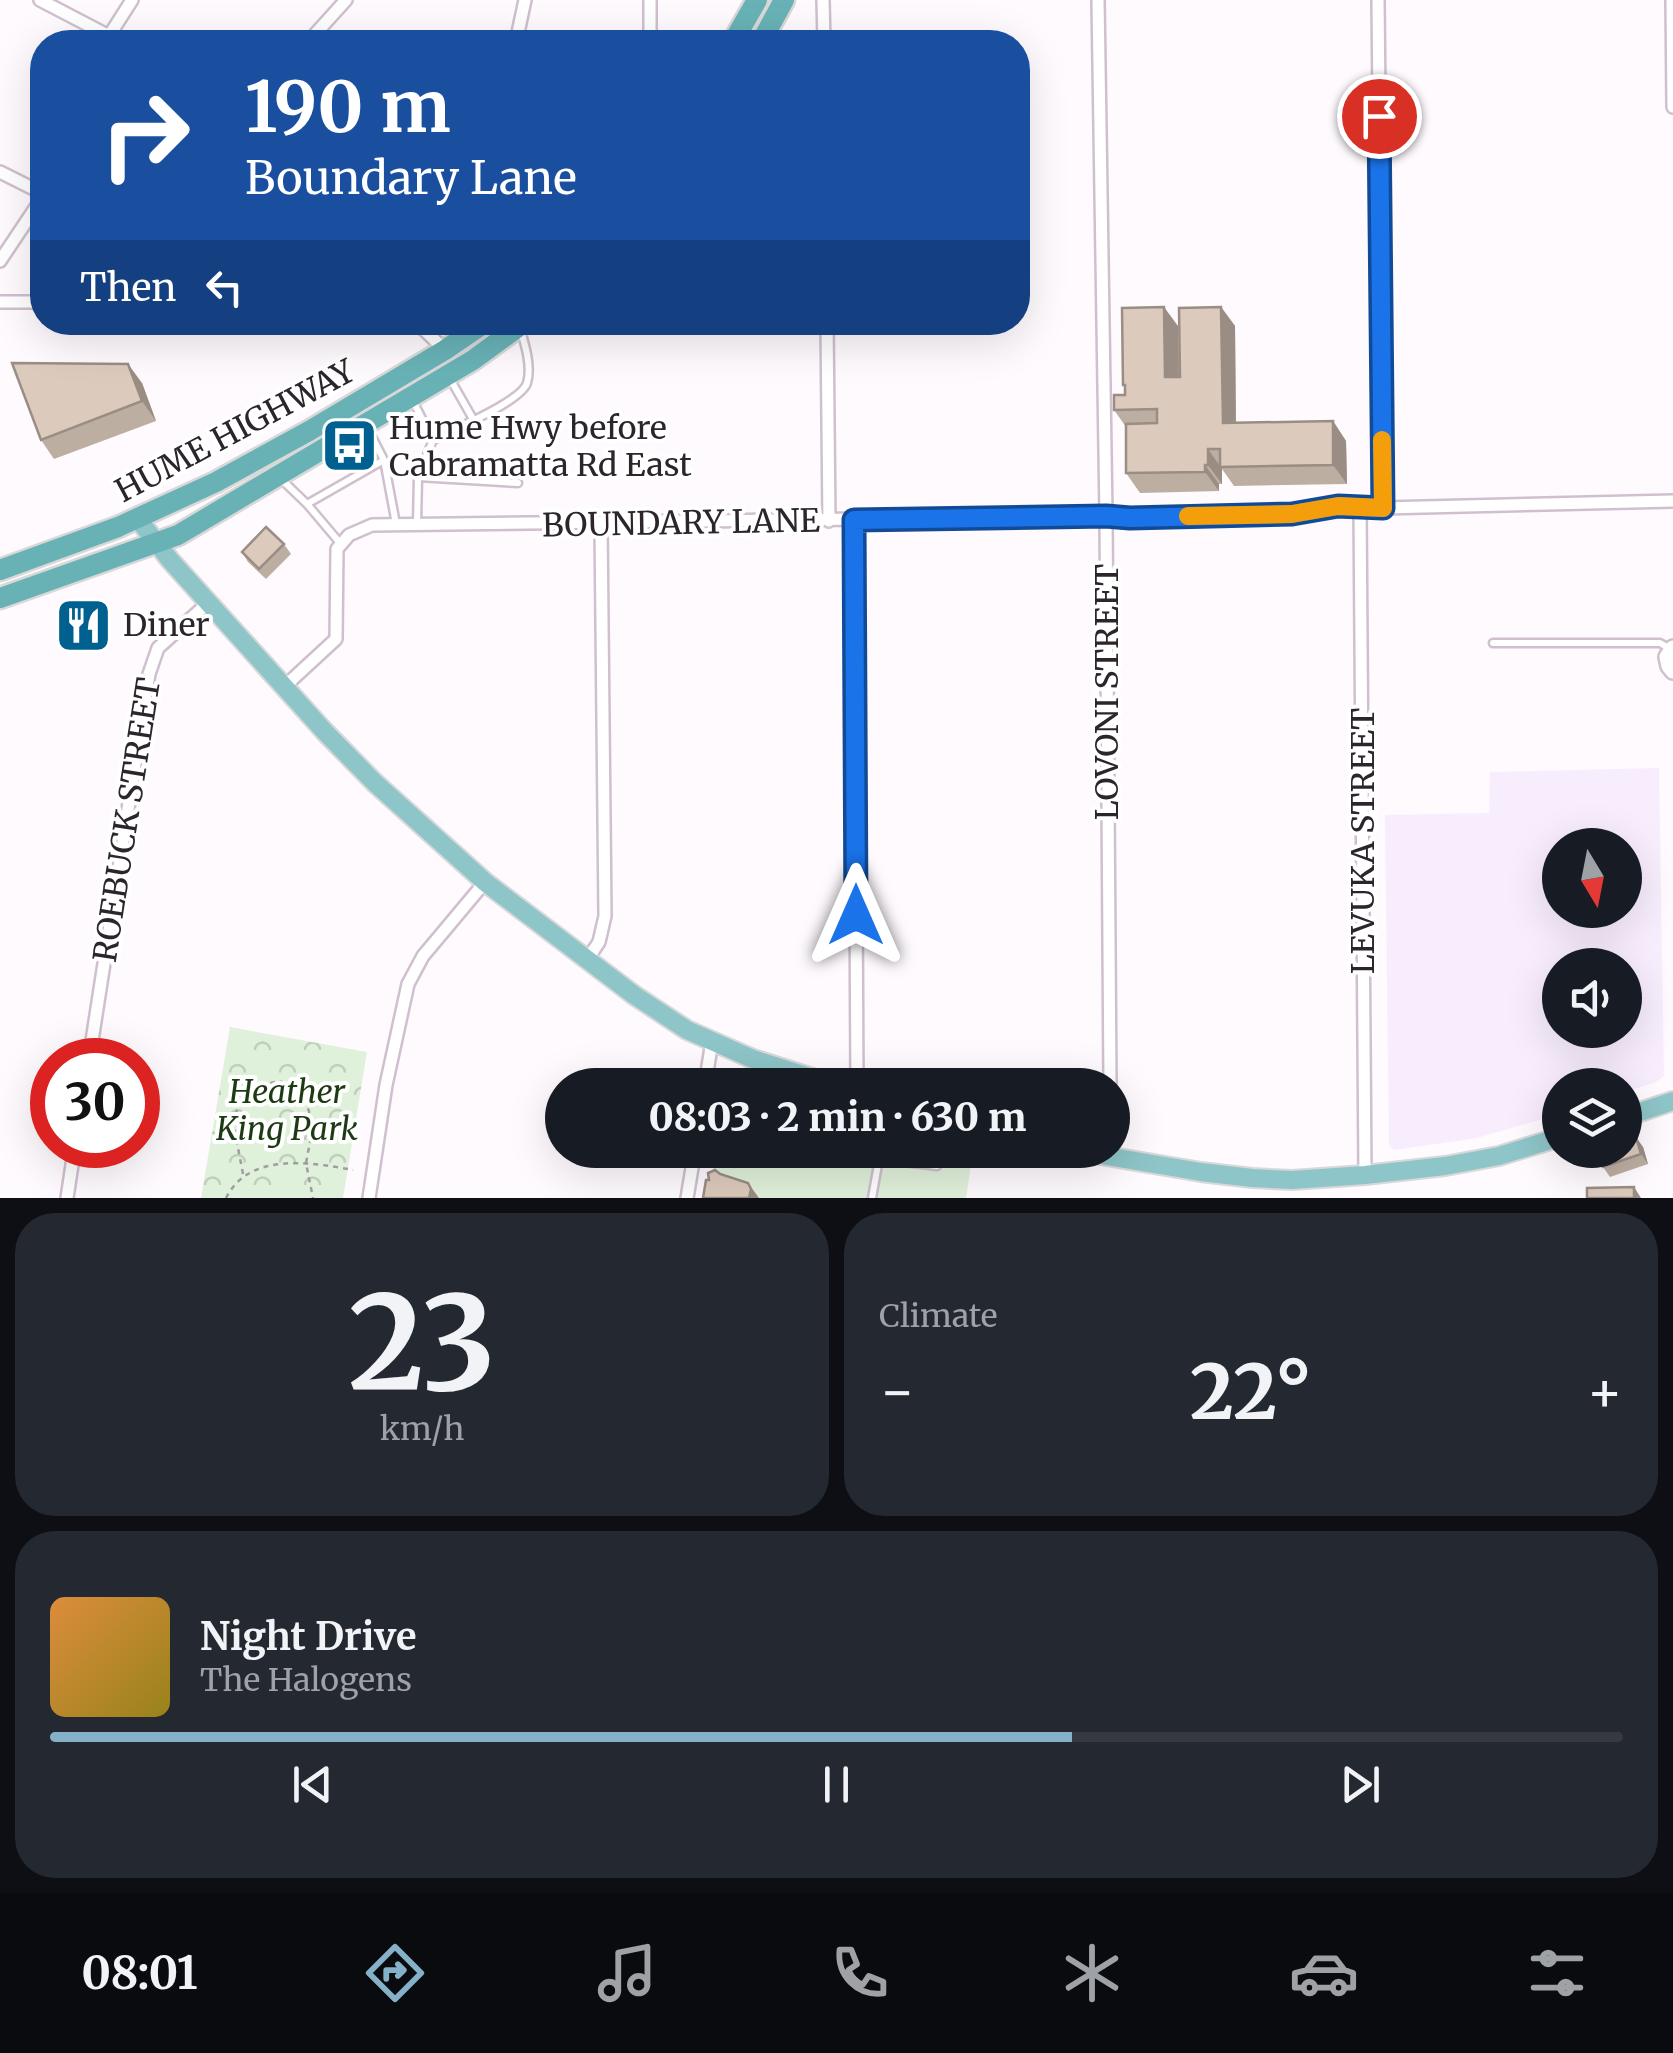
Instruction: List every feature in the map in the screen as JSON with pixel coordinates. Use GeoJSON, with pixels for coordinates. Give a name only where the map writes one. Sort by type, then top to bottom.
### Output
{"type":"FeatureCollection","features":[{"type":"Feature","properties":{"kind":"highway"},"geometry":{"type":"LineString","coordinates":[[740,30],[757,0]]}},
{"type":"Feature","properties":{"kind":"highway"},"geometry":{"type":"LineString","coordinates":[[768,30],[784,0]]}},
{"type":"Feature","properties":{"kind":"highway","name":"HUME HIGHWAY"},"geometry":{"type":"LineString","coordinates":[[0,570],[138,519],[216,482],[445,350],[455,335]]}},
{"type":"Feature","properties":{"kind":"highway","name":"HUME HIGHWAY"},"geometry":{"type":"LineString","coordinates":[[0,598],[182,532],[411,398],[508,335]]}},
{"type":"Feature","properties":{"kind":"main road"},"geometry":{"type":"LineString","coordinates":[[138,519],[208,603],[375,783],[485,882],[665,1016],[712,1041],[781,1068]]}},
{"type":"Feature","properties":{"kind":"main road"},"geometry":{"type":"LineString","coordinates":[[1642,1111],[1673,1101]]}},
{"type":"Feature","properties":{"kind":"main road"},"geometry":{"type":"LineString","coordinates":[[1130,1157],[1252,1178],[1292,1180],[1445,1166],[1542,1143]]}},
{"type":"Feature","properties":{"kind":"street"},"geometry":{"type":"LineString","coordinates":[[40,0],[96,30]]}},
{"type":"Feature","properties":{"kind":"street"},"geometry":{"type":"LineString","coordinates":[[117,30],[132,0]]}},
{"type":"Feature","properties":{"kind":"street"},"geometry":{"type":"LineString","coordinates":[[319,30],[346,0]]}},
{"type":"Feature","properties":{"kind":"street"},"geometry":{"type":"LineString","coordinates":[[519,30],[525,0]]}},
{"type":"Feature","properties":{"kind":"street"},"geometry":{"type":"LineString","coordinates":[[650,0],[650,30]]}},
{"type":"Feature","properties":{"kind":"street"},"geometry":{"type":"LineString","coordinates":[[823,0],[824,30]]}},
{"type":"Feature","properties":{"kind":"street","name":"LOVONI STREET"},"geometry":{"type":"LineString","coordinates":[[1098,0],[1110,1068]]}},
{"type":"Feature","properties":{"kind":"street"},"geometry":{"type":"LineString","coordinates":[[1378,0],[1383,508]]}},
{"type":"Feature","properties":{"kind":"street"},"geometry":{"type":"LineString","coordinates":[[1672,0],[1673,107]]}},
{"type":"Feature","properties":{"kind":"street"},"geometry":{"type":"LineString","coordinates":[[0,172],[30,189]]}},
{"type":"Feature","properties":{"kind":"street"},"geometry":{"type":"LineString","coordinates":[[0,261],[30,215]]}},
{"type":"Feature","properties":{"kind":"street"},"geometry":{"type":"LineString","coordinates":[[0,302],[30,302]]}},
{"type":"Feature","properties":{"kind":"street"},"geometry":{"type":"LineString","coordinates":[[429,335],[445,350]]}},
{"type":"Feature","properties":{"kind":"street"},"geometry":{"type":"LineString","coordinates":[[827,335],[829,521]]}},
{"type":"Feature","properties":{"kind":"street","name":"BOUNDARY LANE"},"geometry":{"type":"LineString","coordinates":[[340,543],[372,525],[1130,518],[1292,514],[1338,506],[1673,501]]}},
{"type":"Feature","properties":{"kind":"street","name":"LEVUKA STREET"},"geometry":{"type":"LineString","coordinates":[[1360,507],[1366,1175]]}},
{"type":"Feature","properties":{"kind":"street"},"geometry":{"type":"LineString","coordinates":[[854,520],[857,1068]]}},
{"type":"Feature","properties":{"kind":"street"},"geometry":{"type":"LineString","coordinates":[[587,960],[598,942],[605,916],[601,524]]}},
{"type":"Feature","properties":{"kind":"street"},"geometry":{"type":"LineString","coordinates":[[284,687],[336,639],[340,543]]}},
{"type":"Feature","properties":{"kind":"street","name":"ROEBUCK STREET"},"geometry":{"type":"LineString","coordinates":[[92,1038],[149,674],[158,648],[208,603]]}},
{"type":"Feature","properties":{"kind":"street"},"geometry":{"type":"LineString","coordinates":[[1672,649],[1667,662],[1673,671]]}},
{"type":"Feature","properties":{"kind":"street"},"geometry":{"type":"LineString","coordinates":[[368,1198],[386,1085],[408,984],[423,956],[485,882]]}},
{"type":"Feature","properties":{"kind":"street"},"geometry":{"type":"LineString","coordinates":[[708,1068],[712,1041]]}},
{"type":"Feature","properties":{"kind":"street"},"geometry":{"type":"LineString","coordinates":[[67,1198],[72,1168]]}},
{"type":"Feature","properties":{"kind":"street"},"geometry":{"type":"LineString","coordinates":[[687,1198],[691,1168]]}},
{"type":"Feature","properties":{"kind":"lane"},"geometry":{"type":"LineString","coordinates":[[417,525],[418,477],[433,440],[516,398],[527,386],[524,335]]}},
{"type":"Feature","properties":{"kind":"lane"},"geometry":{"type":"LineString","coordinates":[[448,375],[474,419]]}},
{"type":"Feature","properties":{"kind":"lane"},"geometry":{"type":"LineString","coordinates":[[411,398],[433,440]]}},
{"type":"Feature","properties":{"kind":"lane"},"geometry":{"type":"LineString","coordinates":[[366,425],[384,460],[396,525]]}},
{"type":"Feature","properties":{"kind":"lane"},"geometry":{"type":"LineString","coordinates":[[307,504],[384,460]]}},
{"type":"Feature","properties":{"kind":"lane"},"geometry":{"type":"LineString","coordinates":[[279,476],[340,543]]}},
{"type":"Feature","properties":{"kind":"lane"},"geometry":{"type":"LineString","coordinates":[[418,477],[518,483]]}},
{"type":"Feature","properties":{"kind":"lane"},"geometry":{"type":"LineString","coordinates":[[1493,643],[1660,644],[1672,649]]}},
{"type":"Feature","properties":{"kind":"lane"},"geometry":{"type":"LineString","coordinates":[[872,1198],[877,1168]]}},
{"type":"Feature","properties":{"kind":"path"},"geometry":{"type":"LineString","coordinates":[[243,1174],[236,1110],[243,1096],[253,1088],[280,1081],[301,1095],[309,1111],[311,1136],[306,1163],[313,1198]]}},
{"type":"Feature","properties":{"kind":"path"},"geometry":{"type":"LineString","coordinates":[[226,1198],[243,1174],[273,1165],[306,1163],[353,1170]]}},
{"type":"Feature","properties":{"kind":"shaded area"},"geometry":{"type":"Polygon","coordinates":[[[1659,768],[1664,1076],[1642,1087],[1642,1068],[1542,1068],[1542,1119],[1477,1138],[1394,1150],[1389,1146],[1385,815],[1489,813],[1490,772],[1659,768]]]}},
{"type":"Feature","properties":{"kind":"green space","name":"Heather King Park"},"geometry":{"type":"Polygon","coordinates":[[[230,1027],[367,1052],[343,1198],[201,1198],[230,1027]]]}},
{"type":"Feature","properties":{"kind":"green space"},"geometry":{"type":"Polygon","coordinates":[[[713,1168],[970,1168],[966,1198],[708,1198],[713,1168]]]}},
{"type":"Feature","properties":{"kind":"building"},"geometry":{"type":"Polygon","coordinates":[[[1164,307],[1165,377],[1180,377],[1179,308],[1221,307],[1223,423],[1333,421],[1333,465],[1220,467],[1220,449],[1208,449],[1205,472],[1126,473],[1126,424],[1157,423],[1157,409],[1114,410],[1114,395],[1125,395],[1122,308],[1164,307]]]}},
{"type":"Feature","properties":{"kind":"building"},"geometry":{"type":"Polygon","coordinates":[[[12,363],[128,364],[142,401],[41,440],[12,363]]]}},
{"type":"Feature","properties":{"kind":"building"},"geometry":{"type":"Polygon","coordinates":[[[266,527],[284,544],[259,569],[242,552],[266,527]]]}},
{"type":"Feature","properties":{"kind":"building"},"geometry":{"type":"Polygon","coordinates":[[[715,1170],[748,1183],[749,1198],[703,1198],[708,1173],[715,1170]]]}},
{"type":"Feature","properties":{"kind":"building"},"geometry":{"type":"Polygon","coordinates":[[[1634,1187],[1634,1198],[1587,1198],[1587,1188],[1634,1187]]]}},
{"type":"Feature","properties":{"kind":"slow traffic"},"geometry":{"type":"LineString","coordinates":[[1188,516],[1292,514],[1338,506],[1383,508],[1382,440]]}},
{"type":"Feature","properties":{"kind":"place","name":"Hume Hwy before Cabramatta Rd East"},"geometry":{"type":"Point","coordinates":[350,446]}},
{"type":"Feature","properties":{"kind":"place","name":"Diner"},"geometry":{"type":"Point","coordinates":[84,625]}},
{"type":"Feature","properties":{"kind":"route"},"geometry":{"type":"LineString","coordinates":[[856,915],[854,520],[1130,518],[1292,514],[1338,506],[1383,508],[1379,116]]}}]}
